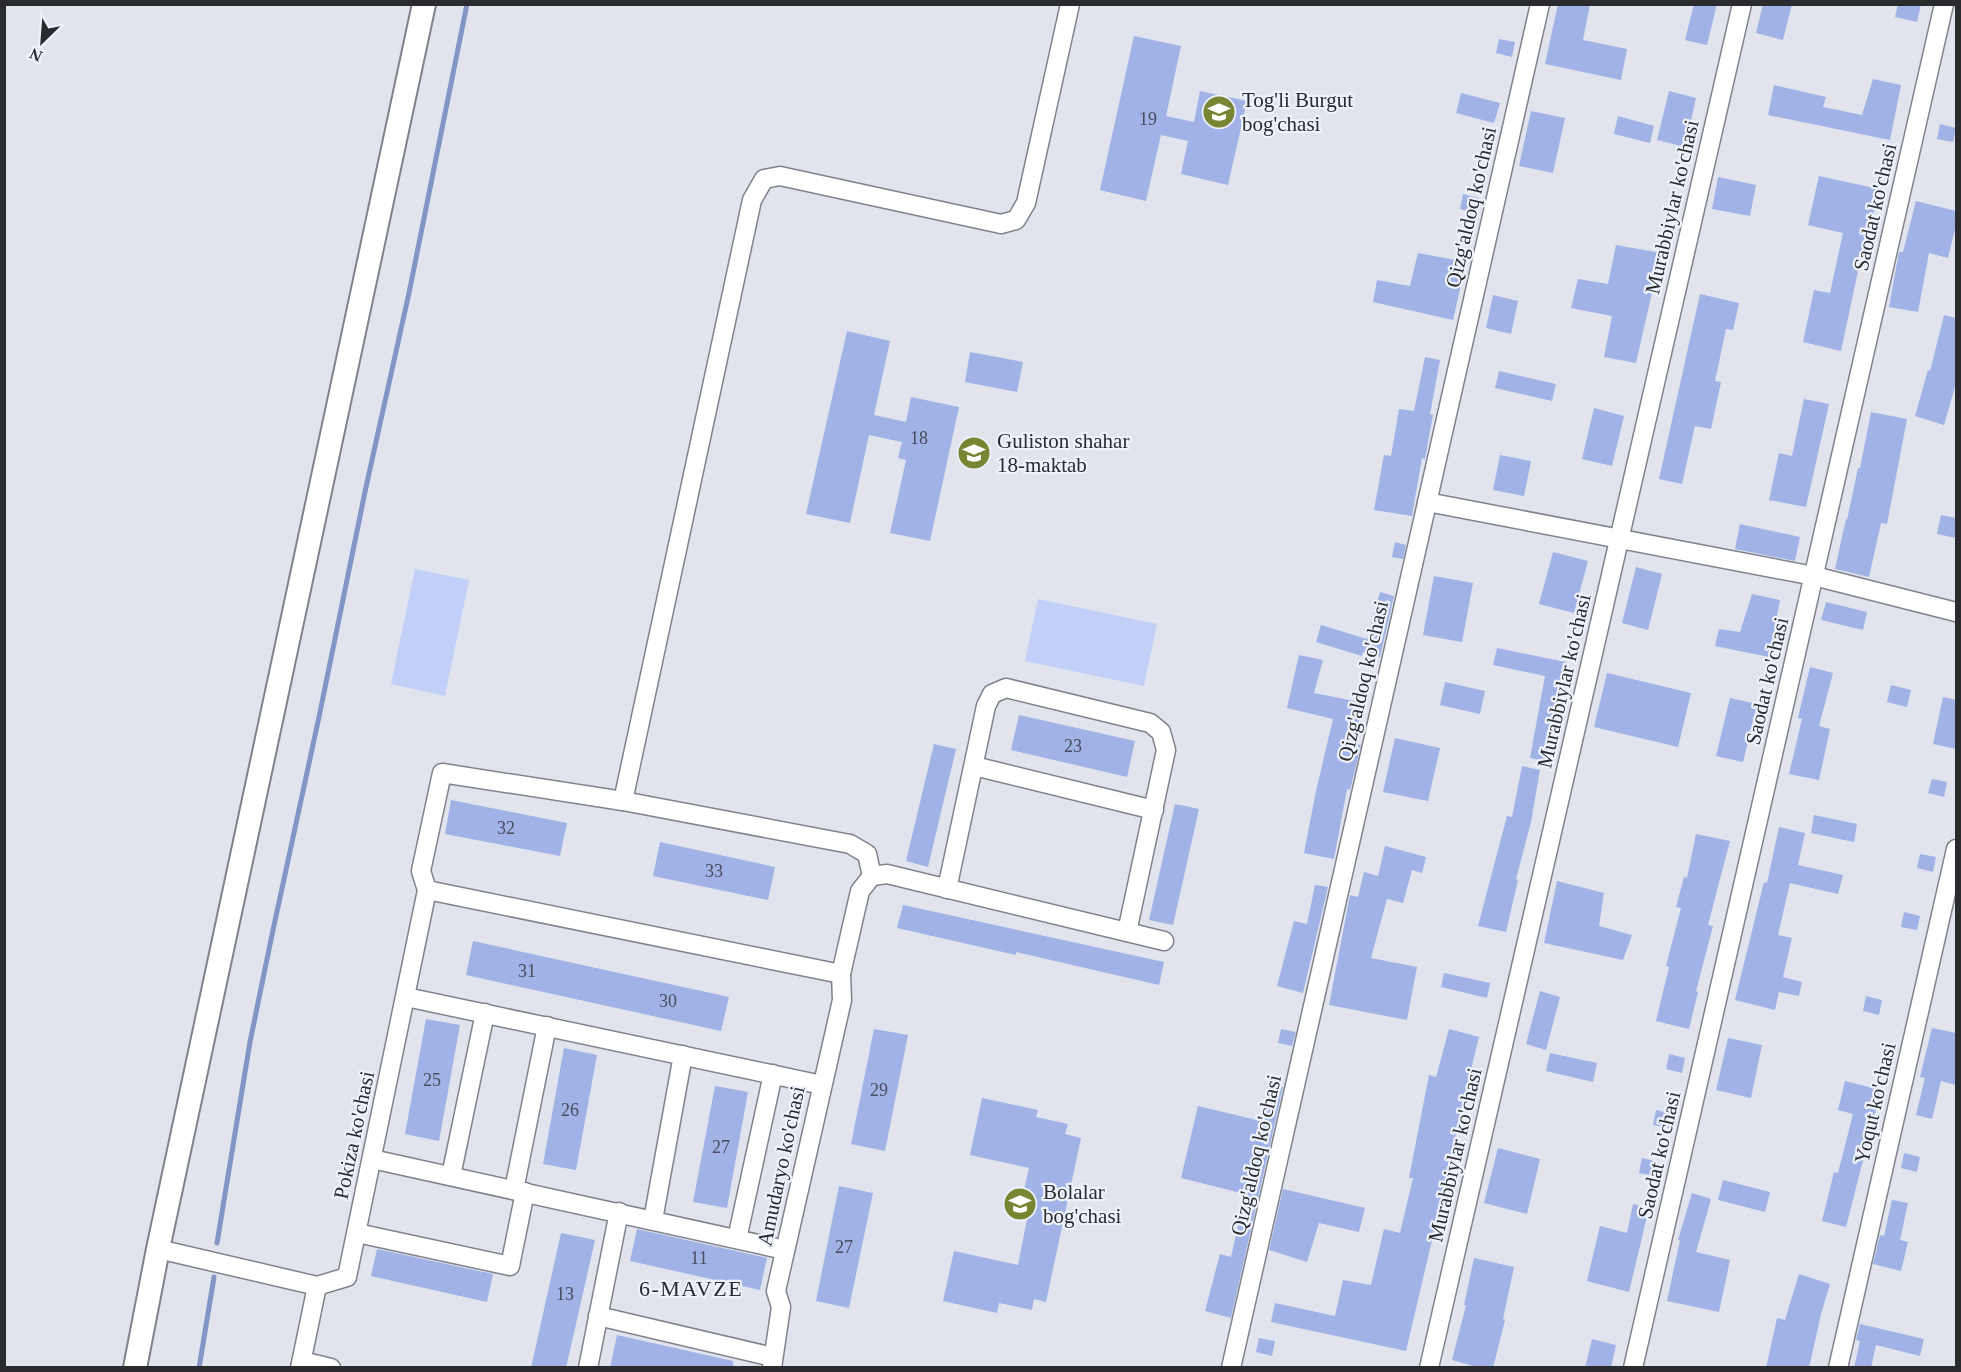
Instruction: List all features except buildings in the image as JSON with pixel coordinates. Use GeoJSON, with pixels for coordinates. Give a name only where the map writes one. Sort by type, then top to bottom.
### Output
{"type":"FeatureCollection","features":[{"type":"Feature","properties":{"kind":"main road"},"geometry":{"type":"LineString","coordinates":[[135,1368],[424,4]]}},
{"type":"Feature","properties":{"kind":"street"},"geometry":{"type":"LineString","coordinates":[[1070,4],[1026,202],[1016,220],[1001,224],[780,176],[764,179],[758,189],[752,200],[623,801],[850,844],[867,854],[872,876],[887,874],[1164,941]]}},
{"type":"Feature","properties":{"kind":"street","name":"Qizg'aldoq ko'chasi"},"geometry":{"type":"LineString","coordinates":[[1231,1368],[1540,4]]}},
{"type":"Feature","properties":{"kind":"street","name":"Murabbiylar ko'chasi"},"geometry":{"type":"LineString","coordinates":[[1429,1368],[1742,4]]}},
{"type":"Feature","properties":{"kind":"street","name":"Saodat ko'chasi"},"geometry":{"type":"LineString","coordinates":[[1633,1368],[1944,4]]}},
{"type":"Feature","properties":{"kind":"street"},"geometry":{"type":"LineString","coordinates":[[1427,502],[1620,537],[1814,576],[1956,612]]}},
{"type":"Feature","properties":{"kind":"street"},"geometry":{"type":"LineString","coordinates":[[947,889],[986,706],[992,694],[1006,688],[1150,723],[1161,732],[1166,750],[1127,932]]}},
{"type":"Feature","properties":{"kind":"street"},"geometry":{"type":"LineString","coordinates":[[974,766],[1154,810]]}},
{"type":"Feature","properties":{"kind":"street","name":"Pokiza ko'chasi"},"geometry":{"type":"LineString","coordinates":[[317,1286],[347,1278],[427,890],[421,871],[442,773],[623,801]]}},
{"type":"Feature","properties":{"kind":"street","name":"Yoqut ko'chasi"},"geometry":{"type":"LineString","coordinates":[[1838,1368],[1956,849]]}},
{"type":"Feature","properties":{"kind":"street","name":"Amudaryo ko'chasi"},"geometry":{"type":"LineString","coordinates":[[772,1362],[782,1307],[776,1291],[842,1000],[841,975],[860,891],[872,876]]}},
{"type":"Feature","properties":{"kind":"street"},"geometry":{"type":"LineString","coordinates":[[427,890],[841,975]]}},
{"type":"Feature","properties":{"kind":"street"},"geometry":{"type":"LineString","coordinates":[[406,997],[822,1085]]}},
{"type":"Feature","properties":{"kind":"street"},"geometry":{"type":"LineString","coordinates":[[451,1176],[485,1013]]}},
{"type":"Feature","properties":{"kind":"street"},"geometry":{"type":"LineString","coordinates":[[357,1233],[510,1266],[547,1026]]}},
{"type":"Feature","properties":{"kind":"street"},"geometry":{"type":"LineString","coordinates":[[653,1220],[683,1055]]}},
{"type":"Feature","properties":{"kind":"street"},"geometry":{"type":"LineString","coordinates":[[737,1239],[773,1074]]}},
{"type":"Feature","properties":{"kind":"street"},"geometry":{"type":"LineString","coordinates":[[372,1160],[785,1250]]}},
{"type":"Feature","properties":{"kind":"street"},"geometry":{"type":"LineString","coordinates":[[588,1368],[619,1212]]}},
{"type":"Feature","properties":{"kind":"street"},"geometry":{"type":"LineString","coordinates":[[159,1249],[317,1286],[301,1364],[331,1368]]}},
{"type":"Feature","properties":{"kind":"street"},"geometry":{"type":"LineString","coordinates":[[598,1316],[772,1362]]}},
{"type":"Feature","properties":{"kind":"shaded area"},"geometry":{"type":"Polygon","coordinates":[[[415,569],[469,580],[445,696],[391,684],[415,569]]]}},
{"type":"Feature","properties":{"kind":"shaded area"},"geometry":{"type":"Polygon","coordinates":[[[1038,599],[1157,624],[1144,686],[1025,661],[1038,599]]]}},
{"type":"Feature","properties":{"kind":"waterway"},"geometry":{"type":"LineString","coordinates":[[217,1243],[250,1042],[409,293],[467,4]]}},
{"type":"Feature","properties":{"kind":"waterway"},"geometry":{"type":"LineString","coordinates":[[199,1368],[214,1277]]}},
{"type":"Feature","properties":{"kind":"place","name":"Tog'li Burgut bog'chasi"},"geometry":{"type":"Point","coordinates":[1219,112]}},
{"type":"Feature","properties":{"kind":"place","name":"Guliston shahar 18-maktab"},"geometry":{"type":"Point","coordinates":[974,453]}},
{"type":"Feature","properties":{"kind":"place","name":"Bolalar bog'chasi"},"geometry":{"type":"Point","coordinates":[1020,1204]}},
{"type":"Feature","properties":{"kind":"district","name":"6-MAVZE"},"geometry":{"type":"Point","coordinates":[691,1288]}}]}
